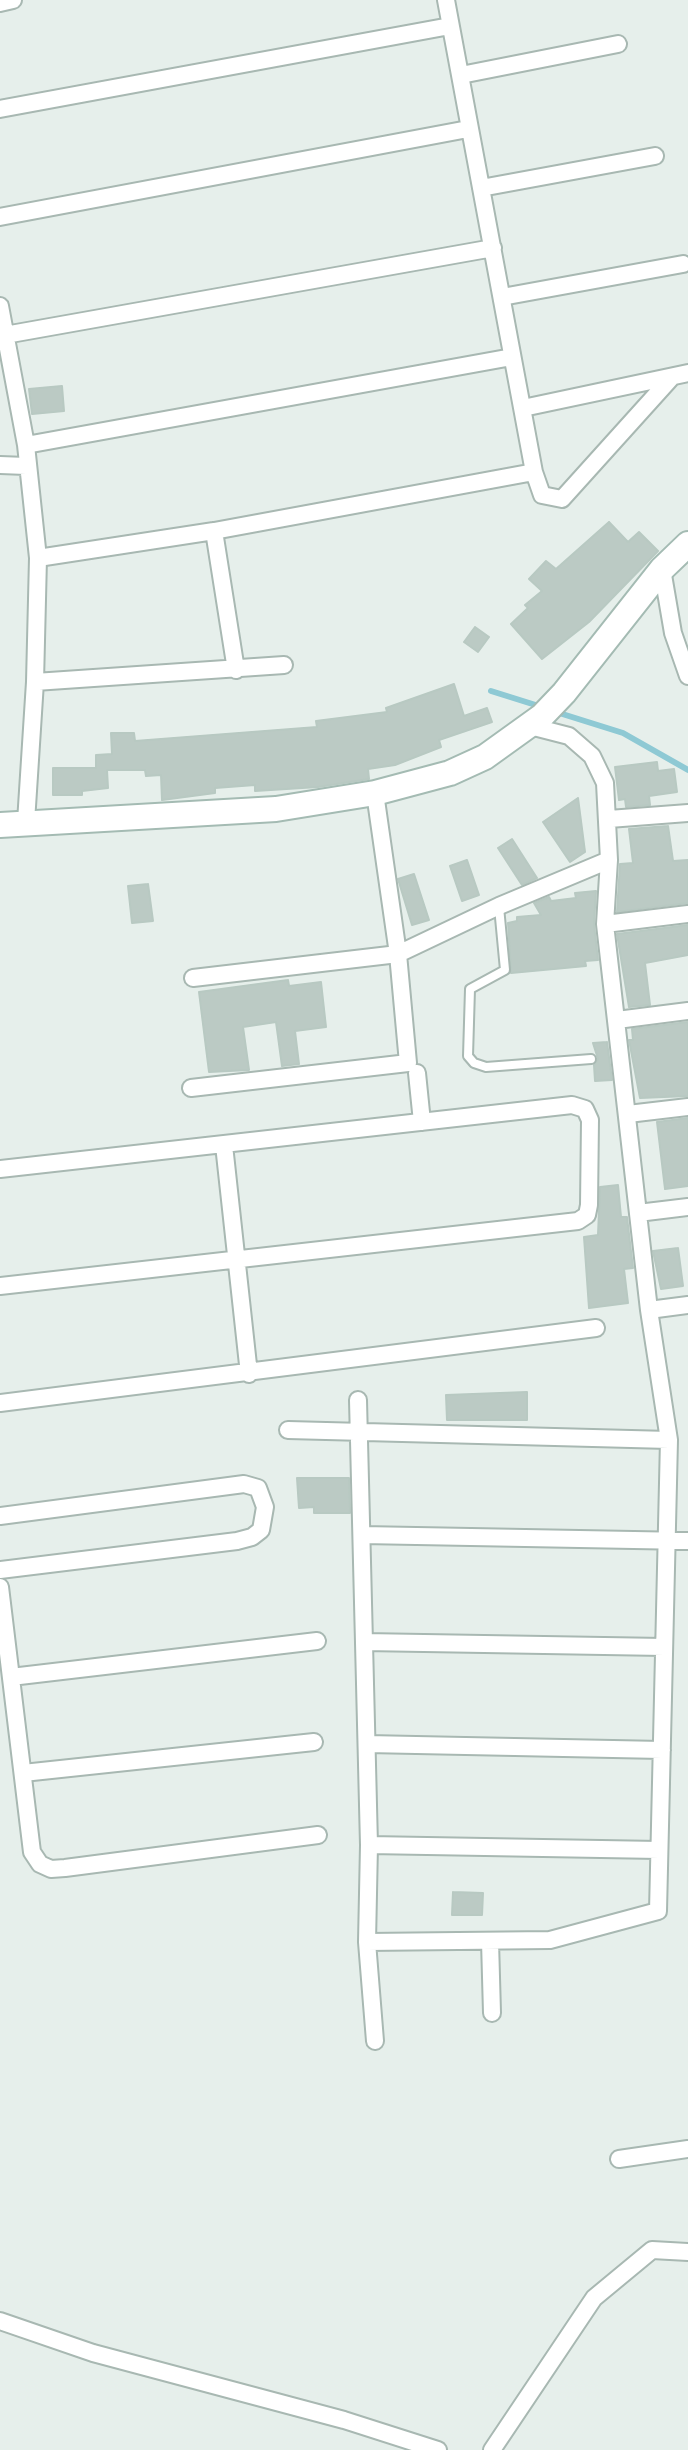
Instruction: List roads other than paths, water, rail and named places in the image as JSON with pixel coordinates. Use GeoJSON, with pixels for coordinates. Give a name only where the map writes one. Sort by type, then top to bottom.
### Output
{"type":"FeatureCollection","features":[{"type":"Feature","properties":{"kind":"street"},"geometry":{"type":"LineString","coordinates":[[0,3],[13,0]]}},
{"type":"Feature","properties":{"kind":"street"},"geometry":{"type":"LineString","coordinates":[[446,0],[534,472],[542,495],[562,499],[680,375]]}},
{"type":"Feature","properties":{"kind":"street"},"geometry":{"type":"LineString","coordinates":[[0,109],[450,26]]}},
{"type":"Feature","properties":{"kind":"street"},"geometry":{"type":"LineString","coordinates":[[461,75],[618,44]]}},
{"type":"Feature","properties":{"kind":"street"},"geometry":{"type":"LineString","coordinates":[[0,217],[468,129]]}},
{"type":"Feature","properties":{"kind":"street"},"geometry":{"type":"LineString","coordinates":[[481,188],[655,156]]}},
{"type":"Feature","properties":{"kind":"street"},"geometry":{"type":"LineString","coordinates":[[5,335],[493,248]]}},
{"type":"Feature","properties":{"kind":"street"},"geometry":{"type":"LineString","coordinates":[[502,297],[683,264]]}},
{"type":"Feature","properties":{"kind":"street"},"geometry":{"type":"LineString","coordinates":[[0,306],[26,445],[38,558],[35,682],[26,822]]}},
{"type":"Feature","properties":{"kind":"street"},"geometry":{"type":"LineString","coordinates":[[26,445],[512,357]]}},
{"type":"Feature","properties":{"kind":"street"},"geometry":{"type":"LineString","coordinates":[[523,408],[680,375]]}},
{"type":"Feature","properties":{"kind":"street"},"geometry":{"type":"LineString","coordinates":[[0,465],[26,466]]}},
{"type":"Feature","properties":{"kind":"street"},"geometry":{"type":"LineString","coordinates":[[38,558],[214,531],[534,472]]}},
{"type":"Feature","properties":{"kind":"street"},"geometry":{"type":"LineString","coordinates":[[214,531],[236,670]]}},
{"type":"Feature","properties":{"kind":"street"},"geometry":{"type":"LineString","coordinates":[[0,825],[276,809],[375,793],[450,773],[485,757],[536,721],[564,693],[662,569],[688,544]]}},
{"type":"Feature","properties":{"kind":"street"},"geometry":{"type":"LineString","coordinates":[[662,569],[673,633],[688,676]]}},
{"type":"Feature","properties":{"kind":"street"},"geometry":{"type":"LineString","coordinates":[[35,682],[284,665]]}},
{"type":"Feature","properties":{"kind":"street"},"geometry":{"type":"LineString","coordinates":[[367,1942],[550,1940],[658,1911],[669,1440],[649,1310],[605,924],[609,819],[605,783],[592,756],[569,736],[536,721]]}},
{"type":"Feature","properties":{"kind":"street"},"geometry":{"type":"LineString","coordinates":[[191,1088],[408,1063],[398,954],[375,793]]}},
{"type":"Feature","properties":{"kind":"street"},"geometry":{"type":"LineString","coordinates":[[609,819],[688,813]]}},
{"type":"Feature","properties":{"kind":"street"},"geometry":{"type":"LineString","coordinates":[[193,978],[398,954],[499,906],[609,860]]}},
{"type":"Feature","properties":{"kind":"street"},"geometry":{"type":"LineString","coordinates":[[605,924],[688,914]]}},
{"type":"Feature","properties":{"kind":"street"},"geometry":{"type":"LineString","coordinates":[[617,1020],[688,1011]]}},
{"type":"Feature","properties":{"kind":"street"},"geometry":{"type":"LineString","coordinates":[[417,1073],[422,1122]]}},
{"type":"Feature","properties":{"kind":"street"},"geometry":{"type":"LineString","coordinates":[[0,1169],[572,1105],[585,1109],[590,1120],[587,1215],[578,1221],[0,1286]]}},
{"type":"Feature","properties":{"kind":"street"},"geometry":{"type":"LineString","coordinates":[[628,1114],[688,1107]]}},
{"type":"Feature","properties":{"kind":"street"},"geometry":{"type":"LineString","coordinates":[[224,1145],[249,1374]]}},
{"type":"Feature","properties":{"kind":"street"},"geometry":{"type":"LineString","coordinates":[[638,1213],[688,1207]]}},
{"type":"Feature","properties":{"kind":"street"},"geometry":{"type":"LineString","coordinates":[[649,1310],[688,1305]]}},
{"type":"Feature","properties":{"kind":"street"},"geometry":{"type":"LineString","coordinates":[[0,1403],[596,1328]]}},
{"type":"Feature","properties":{"kind":"street"},"geometry":{"type":"LineString","coordinates":[[358,1400],[369,1845],[367,1942],[375,2041]]}},
{"type":"Feature","properties":{"kind":"street"},"geometry":{"type":"LineString","coordinates":[[288,1430],[669,1440]]}},
{"type":"Feature","properties":{"kind":"street"},"geometry":{"type":"LineString","coordinates":[[0,1516],[244,1484],[258,1488],[265,1507],[261,1530],[252,1537],[237,1541],[0,1570]]}},
{"type":"Feature","properties":{"kind":"street"},"geometry":{"type":"LineString","coordinates":[[362,1535],[688,1541]]}},
{"type":"Feature","properties":{"kind":"street"},"geometry":{"type":"LineString","coordinates":[[0,1587],[32,1852],[40,1864],[51,1869],[318,1835]]}},
{"type":"Feature","properties":{"kind":"street"},"geometry":{"type":"LineString","coordinates":[[11,1677],[317,1641]]}},
{"type":"Feature","properties":{"kind":"street"},"geometry":{"type":"LineString","coordinates":[[364,1642],[664,1647]]}},
{"type":"Feature","properties":{"kind":"street"},"geometry":{"type":"LineString","coordinates":[[23,1773],[314,1742]]}},
{"type":"Feature","properties":{"kind":"street"},"geometry":{"type":"LineString","coordinates":[[367,1744],[662,1750]]}},
{"type":"Feature","properties":{"kind":"street"},"geometry":{"type":"LineString","coordinates":[[369,1845],[659,1850]]}},
{"type":"Feature","properties":{"kind":"street"},"geometry":{"type":"LineString","coordinates":[[490,1941],[492,2013]]}},
{"type":"Feature","properties":{"kind":"street"},"geometry":{"type":"LineString","coordinates":[[619,2159],[688,2149]]}},
{"type":"Feature","properties":{"kind":"street"},"geometry":{"type":"LineString","coordinates":[[492,2450],[594,2298],[652,2250],[688,2252]]}},
{"type":"Feature","properties":{"kind":"street"},"geometry":{"type":"LineString","coordinates":[[0,2321],[93,2353],[344,2420],[438,2450]]}},
{"type":"Feature","properties":{"kind":"lane"},"geometry":{"type":"LineString","coordinates":[[499,906],[505,970],[501,975],[470,989],[468,1056],[474,1063],[486,1067],[591,1059]]}},
{"type":"Feature","properties":{"kind":"waterway"},"geometry":{"type":"LineString","coordinates":[[491,691],[542,707]]}},
{"type":"Feature","properties":{"kind":"waterway"},"geometry":{"type":"LineString","coordinates":[[556,712],[623,733],[688,770]]}}]}
